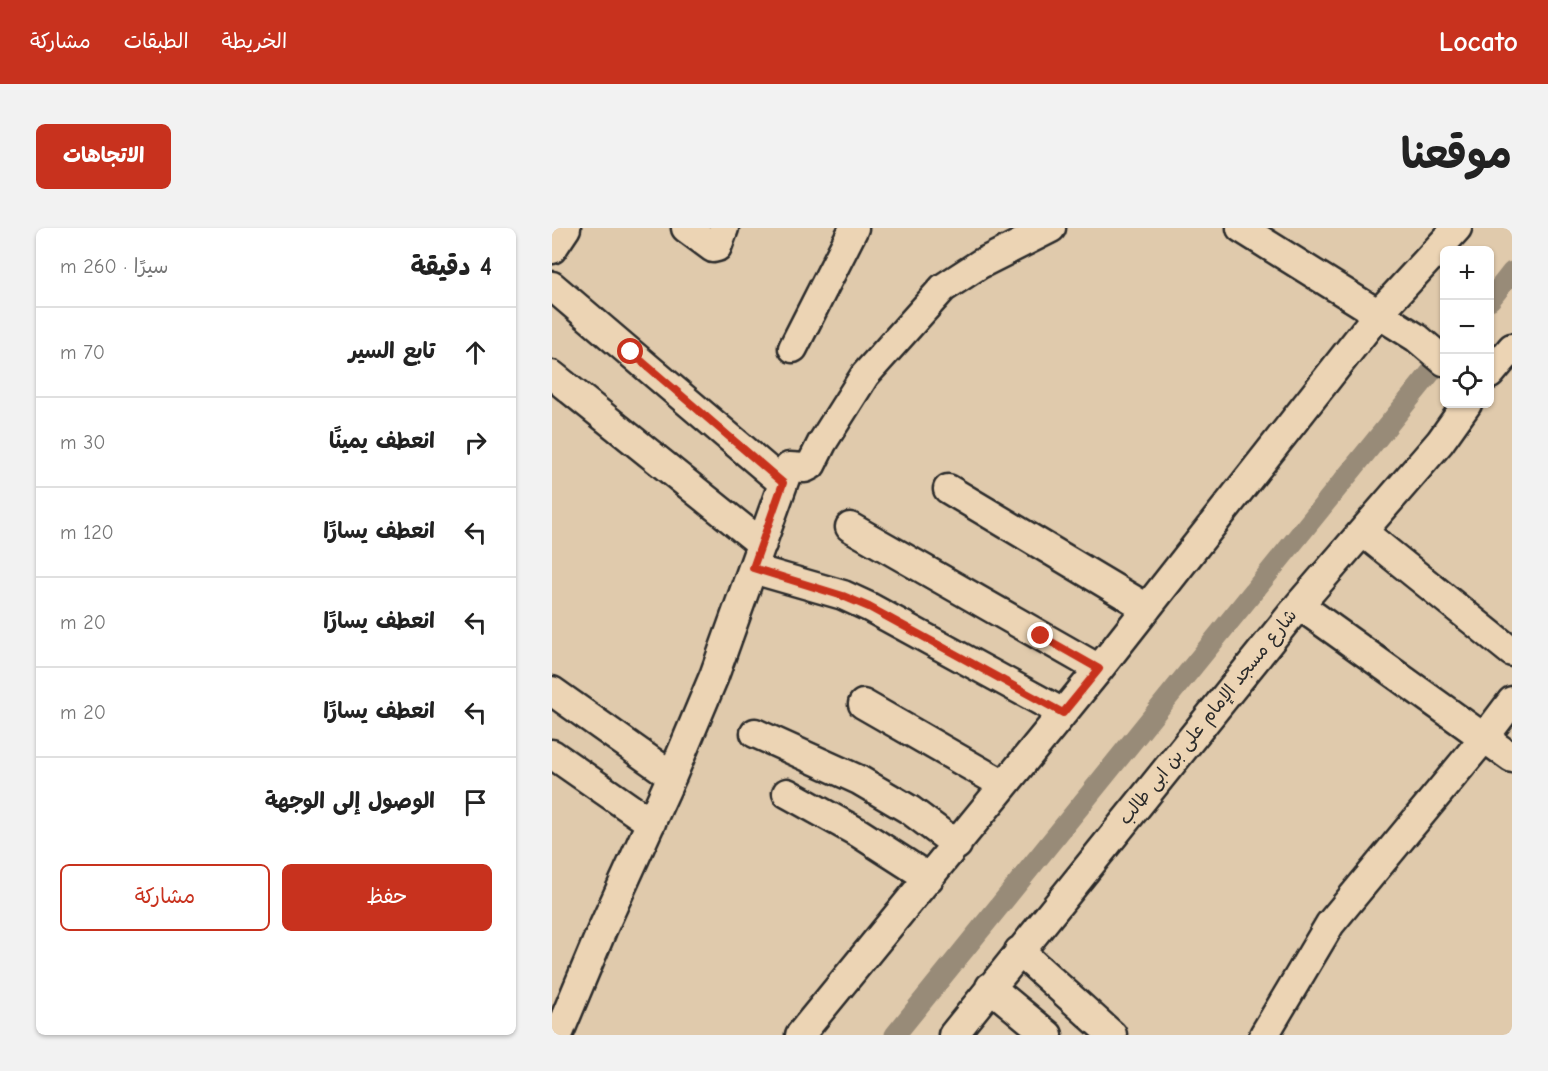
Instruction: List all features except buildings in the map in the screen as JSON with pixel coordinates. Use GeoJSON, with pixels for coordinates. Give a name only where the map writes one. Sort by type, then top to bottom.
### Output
{"type":"FeatureCollection","features":[{"type":"Feature","properties":{"kind":"street"},"geometry":{"type":"LineString","coordinates":[[552,249],[566,228]]}},
{"type":"Feature","properties":{"kind":"street"},"geometry":{"type":"LineString","coordinates":[[686,228],[713,248],[717,247],[724,228]]}},
{"type":"Feature","properties":{"kind":"street"},"geometry":{"type":"LineString","coordinates":[[793,348],[854,228]]}},
{"type":"Feature","properties":{"kind":"street"},"geometry":{"type":"LineString","coordinates":[[558,1035],[696,723],[789,467],[805,468],[811,465],[822,443],[865,375],[943,288],[980,264],[1051,228]]}},
{"type":"Feature","properties":{"kind":"street"},"geometry":{"type":"LineString","coordinates":[[1241,228],[1417,338],[1440,358]]}},
{"type":"Feature","properties":{"kind":"street"},"geometry":{"type":"LineString","coordinates":[[800,1035],[1148,608],[1378,315],[1457,228]]}},
{"type":"Feature","properties":{"kind":"street"},"geometry":{"type":"LineString","coordinates":[[552,286],[783,483]]}},
{"type":"Feature","properties":{"kind":"street"},"geometry":{"type":"LineString","coordinates":[[1494,369],[1512,348]]}},
{"type":"Feature","properties":{"kind":"street"},"geometry":{"type":"LineString","coordinates":[[552,375],[757,556],[869,607],[1063,713]]}},
{"type":"Feature","properties":{"kind":"street","name":"شارع مسجد الإمام على بن ابى طالب"},"geometry":{"type":"LineString","coordinates":[[953,1035],[1299,605],[1440,442],[1464,408]]}},
{"type":"Feature","properties":{"kind":"street"},"geometry":{"type":"LineString","coordinates":[[948,489],[1148,608]]}},
{"type":"Feature","properties":{"kind":"street"},"geometry":{"type":"LineString","coordinates":[[850,527],[1099,669]]}},
{"type":"Feature","properties":{"kind":"street"},"geometry":{"type":"LineString","coordinates":[[1363,532],[1512,652]]}},
{"type":"Feature","properties":{"kind":"street"},"geometry":{"type":"LineString","coordinates":[[1299,605],[1512,758]]}},
{"type":"Feature","properties":{"kind":"street"},"geometry":{"type":"LineString","coordinates":[[552,691],[672,776]]}},
{"type":"Feature","properties":{"kind":"street"},"geometry":{"type":"LineString","coordinates":[[1264,1035],[1330,924],[1485,738],[1512,701]]}},
{"type":"Feature","properties":{"kind":"street"},"geometry":{"type":"LineString","coordinates":[[863,704],[1004,785]]}},
{"type":"Feature","properties":{"kind":"street"},"geometry":{"type":"LineString","coordinates":[[755,733],[859,780],[910,810],[957,845]]}},
{"type":"Feature","properties":{"kind":"street"},"geometry":{"type":"LineString","coordinates":[[552,754],[651,823]]}},
{"type":"Feature","properties":{"kind":"street"},"geometry":{"type":"LineString","coordinates":[[787,794],[859,833],[930,878]]}},
{"type":"Feature","properties":{"kind":"street"},"geometry":{"type":"LineString","coordinates":[[1019,951],[1112,1035]]}},
{"type":"Feature","properties":{"kind":"street"},"geometry":{"type":"LineString","coordinates":[[990,987],[1048,1035]]}},
{"type":"Feature","properties":{"kind":"waterway"},"geometry":{"type":"LineString","coordinates":[[1494,295],[1512,272]]}},
{"type":"Feature","properties":{"kind":"waterway"},"geometry":{"type":"LineString","coordinates":[[895,1035],[1440,361]]}},
{"type":"Feature","properties":{"kind":"route"},"geometry":{"type":"LineString","coordinates":[[631,352],[783,483],[753,568],[843,596],[869,607],[1063,713],[1099,669],[1041,636]]}}]}
